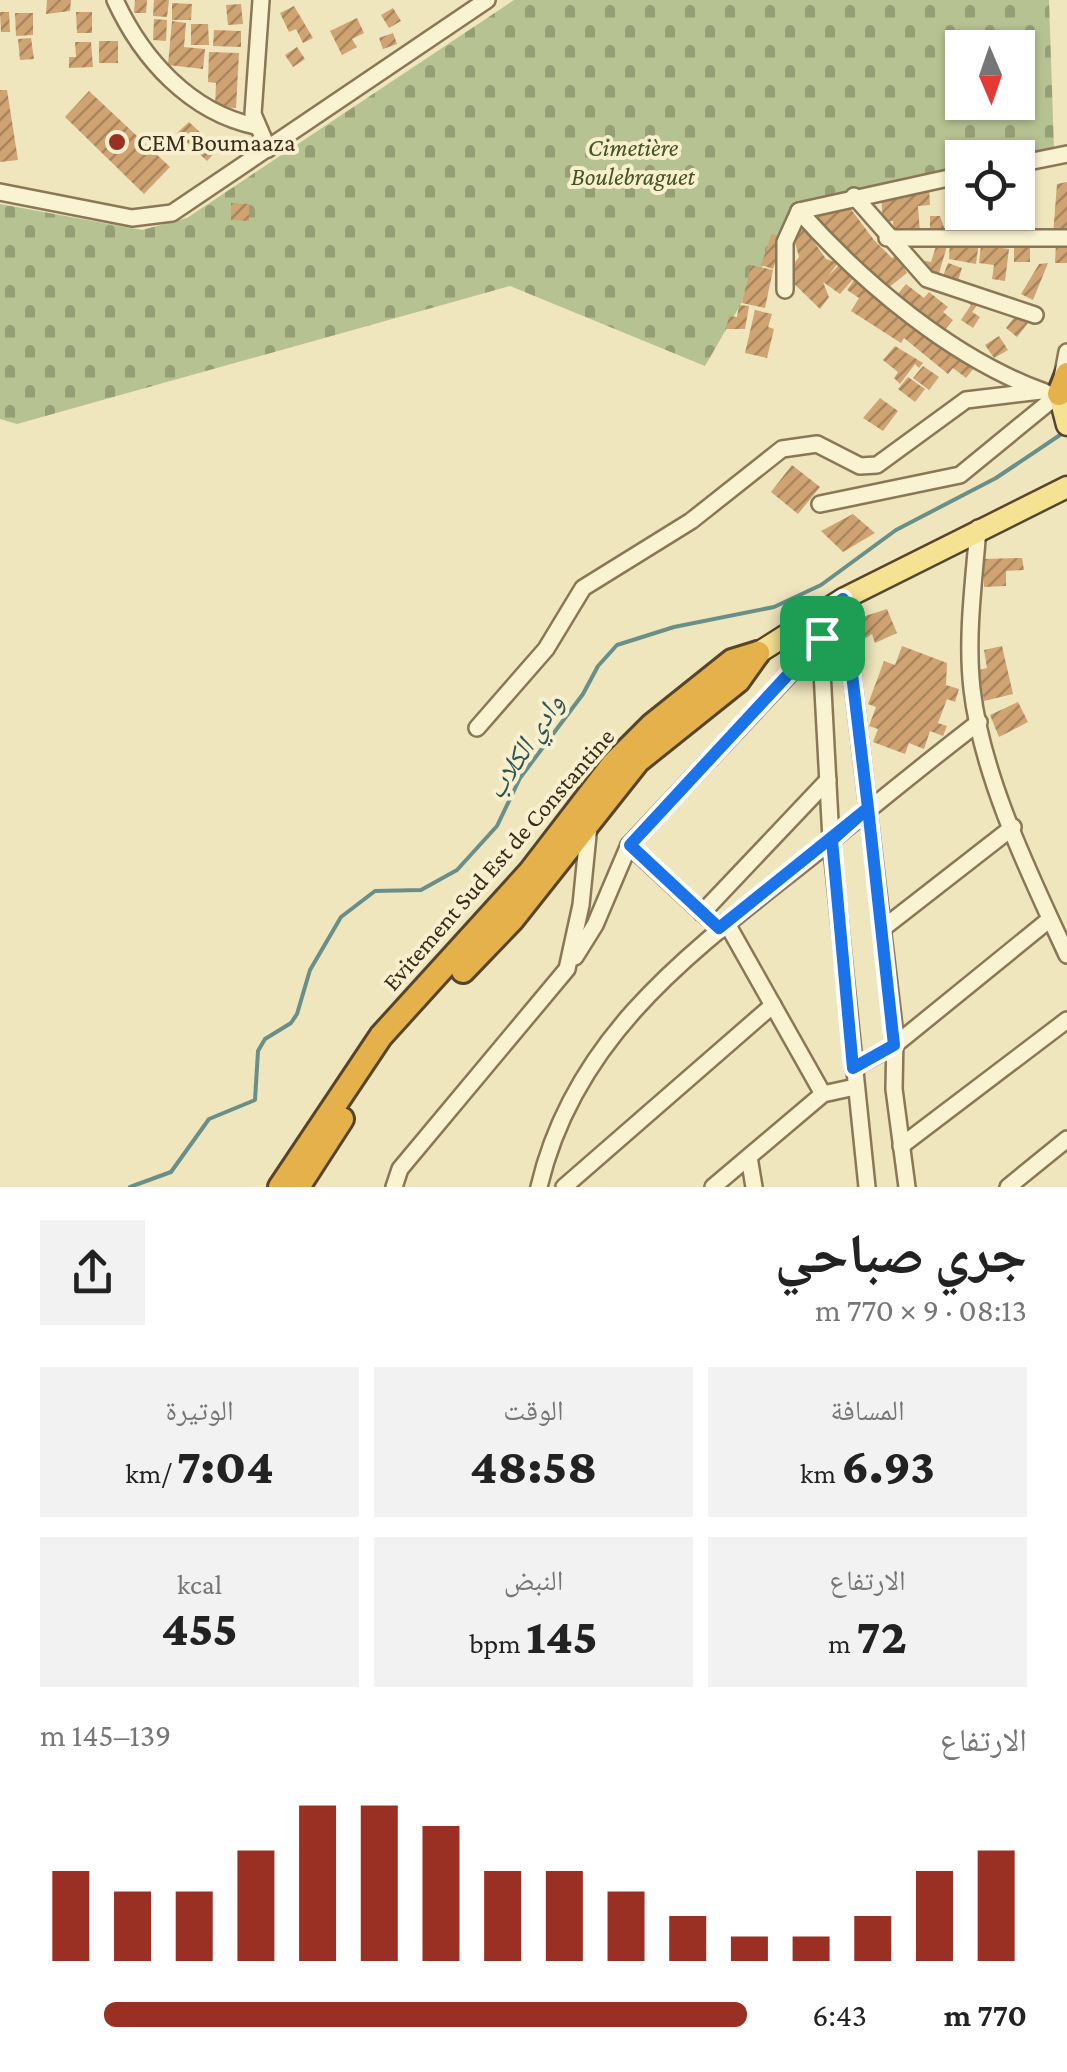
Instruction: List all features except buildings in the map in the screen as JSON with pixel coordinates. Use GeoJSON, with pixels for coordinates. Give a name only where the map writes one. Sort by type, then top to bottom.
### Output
{"type":"FeatureCollection","features":[{"type":"Feature","properties":{"kind":"highway","name":"Evitement Sud Est de Constantine"},"geometry":{"type":"LineString","coordinates":[[298,1187],[402,1034],[512,920],[583,814],[652,726],[732,662],[758,652]]}},
{"type":"Feature","properties":{"kind":"highway","name":"Evitement Sud Est de Constantine"},"geometry":{"type":"LineString","coordinates":[[280,1187],[381,1036],[583,814]]}},
{"type":"Feature","properties":{"kind":"main road","name":"Evitement Sud Est de Constantine"},"geometry":{"type":"LineString","coordinates":[[758,652],[843,599],[978,528],[1067,487]]}},
{"type":"Feature","properties":{"kind":"street"},"geometry":{"type":"LineString","coordinates":[[114,0],[130,29],[176,86],[217,114],[255,126]]}},
{"type":"Feature","properties":{"kind":"street"},"geometry":{"type":"LineString","coordinates":[[261,0],[255,126],[268,149]]}},
{"type":"Feature","properties":{"kind":"street"},"geometry":{"type":"LineString","coordinates":[[0,192],[132,218],[153,218],[192,203],[488,0]]}},
{"type":"Feature","properties":{"kind":"street"},"geometry":{"type":"LineString","coordinates":[[1035,161],[1067,154]]}},
{"type":"Feature","properties":{"kind":"street"},"geometry":{"type":"LineString","coordinates":[[799,211],[945,177]]}},
{"type":"Feature","properties":{"kind":"street"},"geometry":{"type":"LineString","coordinates":[[854,196],[888,238],[933,283],[1035,316]]}},
{"type":"Feature","properties":{"kind":"street"},"geometry":{"type":"LineString","coordinates":[[786,290],[785,242],[799,211]]}},
{"type":"Feature","properties":{"kind":"street"},"geometry":{"type":"LineString","coordinates":[[799,211],[876,290],[969,352],[1061,399]]}},
{"type":"Feature","properties":{"kind":"street"},"geometry":{"type":"LineString","coordinates":[[888,238],[1067,238]]}},
{"type":"Feature","properties":{"kind":"street"},"geometry":{"type":"LineString","coordinates":[[820,504],[960,475],[1061,399],[1067,352]]}},
{"type":"Feature","properties":{"kind":"street"},"geometry":{"type":"LineString","coordinates":[[477,728],[546,648],[583,588],[691,521],[782,448],[816,444],[860,466],[877,464],[966,400],[1061,399]]}},
{"type":"Feature","properties":{"kind":"street"},"geometry":{"type":"LineString","coordinates":[[978,528],[970,635],[978,722],[1013,827],[1067,955]]}},
{"type":"Feature","properties":{"kind":"street"},"geometry":{"type":"LineString","coordinates":[[843,599],[882,929],[906,1187]]}},
{"type":"Feature","properties":{"kind":"street"},"geometry":{"type":"LineString","coordinates":[[819,615],[832,840],[868,1187]]}},
{"type":"Feature","properties":{"kind":"street"},"geometry":{"type":"LineString","coordinates":[[394,1187],[400,1170],[567,968],[595,925],[630,845],[822,638]]}},
{"type":"Feature","properties":{"kind":"street"},"geometry":{"type":"LineString","coordinates":[[539,1187],[551,1144],[570,1106],[626,1014],[722,925],[978,722]]}},
{"type":"Feature","properties":{"kind":"street"},"geometry":{"type":"LineString","coordinates":[[702,912],[828,780]]}},
{"type":"Feature","properties":{"kind":"street"},"geometry":{"type":"LineString","coordinates":[[567,968],[582,905],[583,814]]}},
{"type":"Feature","properties":{"kind":"street"},"geometry":{"type":"LineString","coordinates":[[882,929],[1013,827]]}},
{"type":"Feature","properties":{"kind":"street"},"geometry":{"type":"LineString","coordinates":[[630,845],[702,912],[722,925],[823,1094]]}},
{"type":"Feature","properties":{"kind":"street"},"geometry":{"type":"LineString","coordinates":[[853,1068],[894,1045],[1050,918]]}},
{"type":"Feature","properties":{"kind":"street"},"geometry":{"type":"LineString","coordinates":[[564,1187],[773,1005]]}},
{"type":"Feature","properties":{"kind":"street"},"geometry":{"type":"LineString","coordinates":[[901,1146],[1067,1020]]}},
{"type":"Feature","properties":{"kind":"street"},"geometry":{"type":"LineString","coordinates":[[714,1187],[823,1094],[855,1087]]}},
{"type":"Feature","properties":{"kind":"street"},"geometry":{"type":"LineString","coordinates":[[1008,1187],[1067,1139]]}},
{"type":"Feature","properties":{"kind":"street"},"geometry":{"type":"LineString","coordinates":[[749,1157],[754,1187]]}},
{"type":"Feature","properties":{"kind":"green space","name":"Cimetière Boulebraguet"},"geometry":{"type":"Polygon","coordinates":[[[514,0],[1049,0],[1054,149],[1035,153],[1035,140],[945,140],[945,174],[797,207],[705,366],[510,286],[17,424],[0,419],[0,204],[142,230],[187,218],[514,0]]]}},
{"type":"Feature","properties":{"kind":"waterway","name":"وادي الكلاب"},"geometry":{"type":"LineString","coordinates":[[130,1187],[171,1172],[209,1119],[255,1100],[258,1051],[265,1039],[291,1023],[297,1014],[310,970],[341,917],[375,891],[421,890],[457,870],[497,826],[520,778],[617,645],[674,627],[774,607],[821,585],[896,530],[996,478],[1066,431]]}},
{"type":"Feature","properties":{"kind":"place","name":"CEM Boumaaza"},"geometry":{"type":"Point","coordinates":[117,142]}},
{"type":"Feature","properties":{"kind":"route"},"geometry":{"type":"LineString","coordinates":[[822,638],[630,845],[719,928],[868,808],[895,1035],[894,1045],[853,1068],[832,840],[868,808],[843,599],[819,615],[822,638]]}}]}
